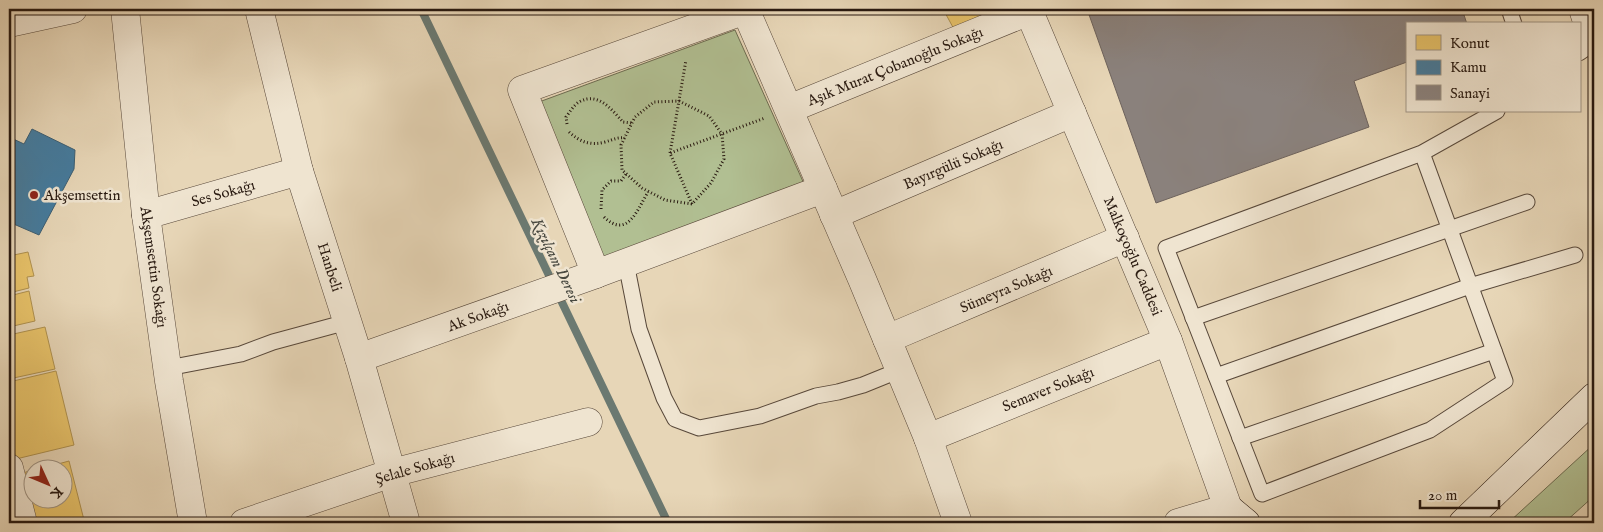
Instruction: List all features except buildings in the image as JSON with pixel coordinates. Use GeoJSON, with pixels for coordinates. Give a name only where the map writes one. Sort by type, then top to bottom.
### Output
{"type":"FeatureCollection","features":[{"type":"Feature","properties":{"kind":"street"},"geometry":{"type":"LineString","coordinates":[[9,23],[73,9]]}},
{"type":"Feature","properties":{"kind":"street","name":"Akşemsettin Sokağı"},"geometry":{"type":"LineString","coordinates":[[125,9],[146,215],[193,523]]}},
{"type":"Feature","properties":{"kind":"street","name":"Hanbeli"},"geometry":{"type":"LineString","coordinates":[[259,9],[299,171],[359,358],[406,523]]}},
{"type":"Feature","properties":{"kind":"street"},"geometry":{"type":"LineString","coordinates":[[584,278],[522,90],[746,9],[900,370],[928,438],[958,523]]}},
{"type":"Feature","properties":{"kind":"street"},"geometry":{"type":"LineString","coordinates":[[1583,9],[1594,43]]}},
{"type":"Feature","properties":{"kind":"street","name":"Aşık Murat Çobanoğlu Sokağı"},"geometry":{"type":"LineString","coordinates":[[789,109],[1028,10]]}},
{"type":"Feature","properties":{"kind":"street","name":"Malkoçoğlu Caddesi"},"geometry":{"type":"LineString","coordinates":[[1028,10],[1168,341],[1238,518]]}},
{"type":"Feature","properties":{"kind":"street","name":"Bayırgülü Sokağı"},"geometry":{"type":"LineString","coordinates":[[834,215],[1072,114]]}},
{"type":"Feature","properties":{"kind":"street","name":"Ses Sokağı"},"geometry":{"type":"LineString","coordinates":[[146,215],[299,171]]}},
{"type":"Feature","properties":{"kind":"street","name":"Ak Sokağı"},"geometry":{"type":"LineString","coordinates":[[359,358],[626,263],[823,189]]}},
{"type":"Feature","properties":{"kind":"street","name":"Sümeyra Sokağı"},"geometry":{"type":"LineString","coordinates":[[887,339],[1125,238]]}},
{"type":"Feature","properties":{"kind":"street","name":"Semaver Sokağı"},"geometry":{"type":"LineString","coordinates":[[928,438],[1168,341]]}},
{"type":"Feature","properties":{"kind":"street"},"geometry":{"type":"LineString","coordinates":[[1463,523],[1594,397]]}},
{"type":"Feature","properties":{"kind":"street","name":"Şelale Sokağı"},"geometry":{"type":"LineString","coordinates":[[244,523],[392,473],[588,422]]}},
{"type":"Feature","properties":{"kind":"street"},"geometry":{"type":"LineString","coordinates":[[9,468],[23,523]]}},
{"type":"Feature","properties":{"kind":"street"},"geometry":{"type":"LineString","coordinates":[[1178,523],[1238,518]]}},
{"type":"Feature","properties":{"kind":"lane"},"geometry":{"type":"LineString","coordinates":[[1509,9],[1513,22]]}},
{"type":"Feature","properties":{"kind":"lane"},"geometry":{"type":"LineString","coordinates":[[1580,52],[1594,43]]}},
{"type":"Feature","properties":{"kind":"lane"},"geometry":{"type":"LineString","coordinates":[[1422,153],[1504,381],[1430,430],[1262,494],[1166,248],[1422,153],[1495,112]]}},
{"type":"Feature","properties":{"kind":"lane"},"geometry":{"type":"LineString","coordinates":[[1193,318],[1527,202]]}},
{"type":"Feature","properties":{"kind":"lane"},"geometry":{"type":"LineString","coordinates":[[1216,376],[1470,286],[1575,255]]}},
{"type":"Feature","properties":{"kind":"lane"},"geometry":{"type":"LineString","coordinates":[[626,263],[639,329],[664,398],[675,419],[699,428],[760,416],[816,396],[862,385],[900,370]]}},
{"type":"Feature","properties":{"kind":"lane"},"geometry":{"type":"LineString","coordinates":[[168,368],[241,354],[273,342],[347,322]]}},
{"type":"Feature","properties":{"kind":"lane"},"geometry":{"type":"LineString","coordinates":[[1240,438],[1494,351]]}},
{"type":"Feature","properties":{"kind":"path"},"geometry":{"type":"LineString","coordinates":[[691,29],[670,153],[704,233]]}},
{"type":"Feature","properties":{"kind":"path"},"geometry":{"type":"LineString","coordinates":[[625,138],[617,137],[606,142],[591,144],[577,139],[568,131],[566,117],[579,102],[592,99],[607,104],[623,122],[632,123]]}},
{"type":"Feature","properties":{"kind":"path"},"geometry":{"type":"LineString","coordinates":[[679,101],[709,116],[722,134],[724,159],[711,183],[692,204],[665,200],[648,192],[622,170],[621,145],[636,116],[654,102],[679,101]]}},
{"type":"Feature","properties":{"kind":"path"},"geometry":{"type":"LineString","coordinates":[[670,153],[789,109]]}},
{"type":"Feature","properties":{"kind":"path"},"geometry":{"type":"LineString","coordinates":[[626,174],[620,181],[611,181],[602,190],[600,204],[602,215],[609,222],[622,224],[630,221],[648,192]]}},
{"type":"Feature","properties":{"kind":"green space"},"geometry":{"type":"Polygon","coordinates":[[[735,30],[805,186],[603,263],[539,102],[735,30]]]}},
{"type":"Feature","properties":{"kind":"green space"},"geometry":{"type":"Polygon","coordinates":[[[1594,444],[1594,496],[1564,523],[1508,523],[1594,444]]]}},
{"type":"Feature","properties":{"kind":"waterway","name":"Kızılçam Deresi"},"geometry":{"type":"LineString","coordinates":[[421,9],[668,523]]}},
{"type":"Feature","properties":{"kind":"place","name":"Akşemsettin"},"geometry":{"type":"Point","coordinates":[34,195]}}]}
